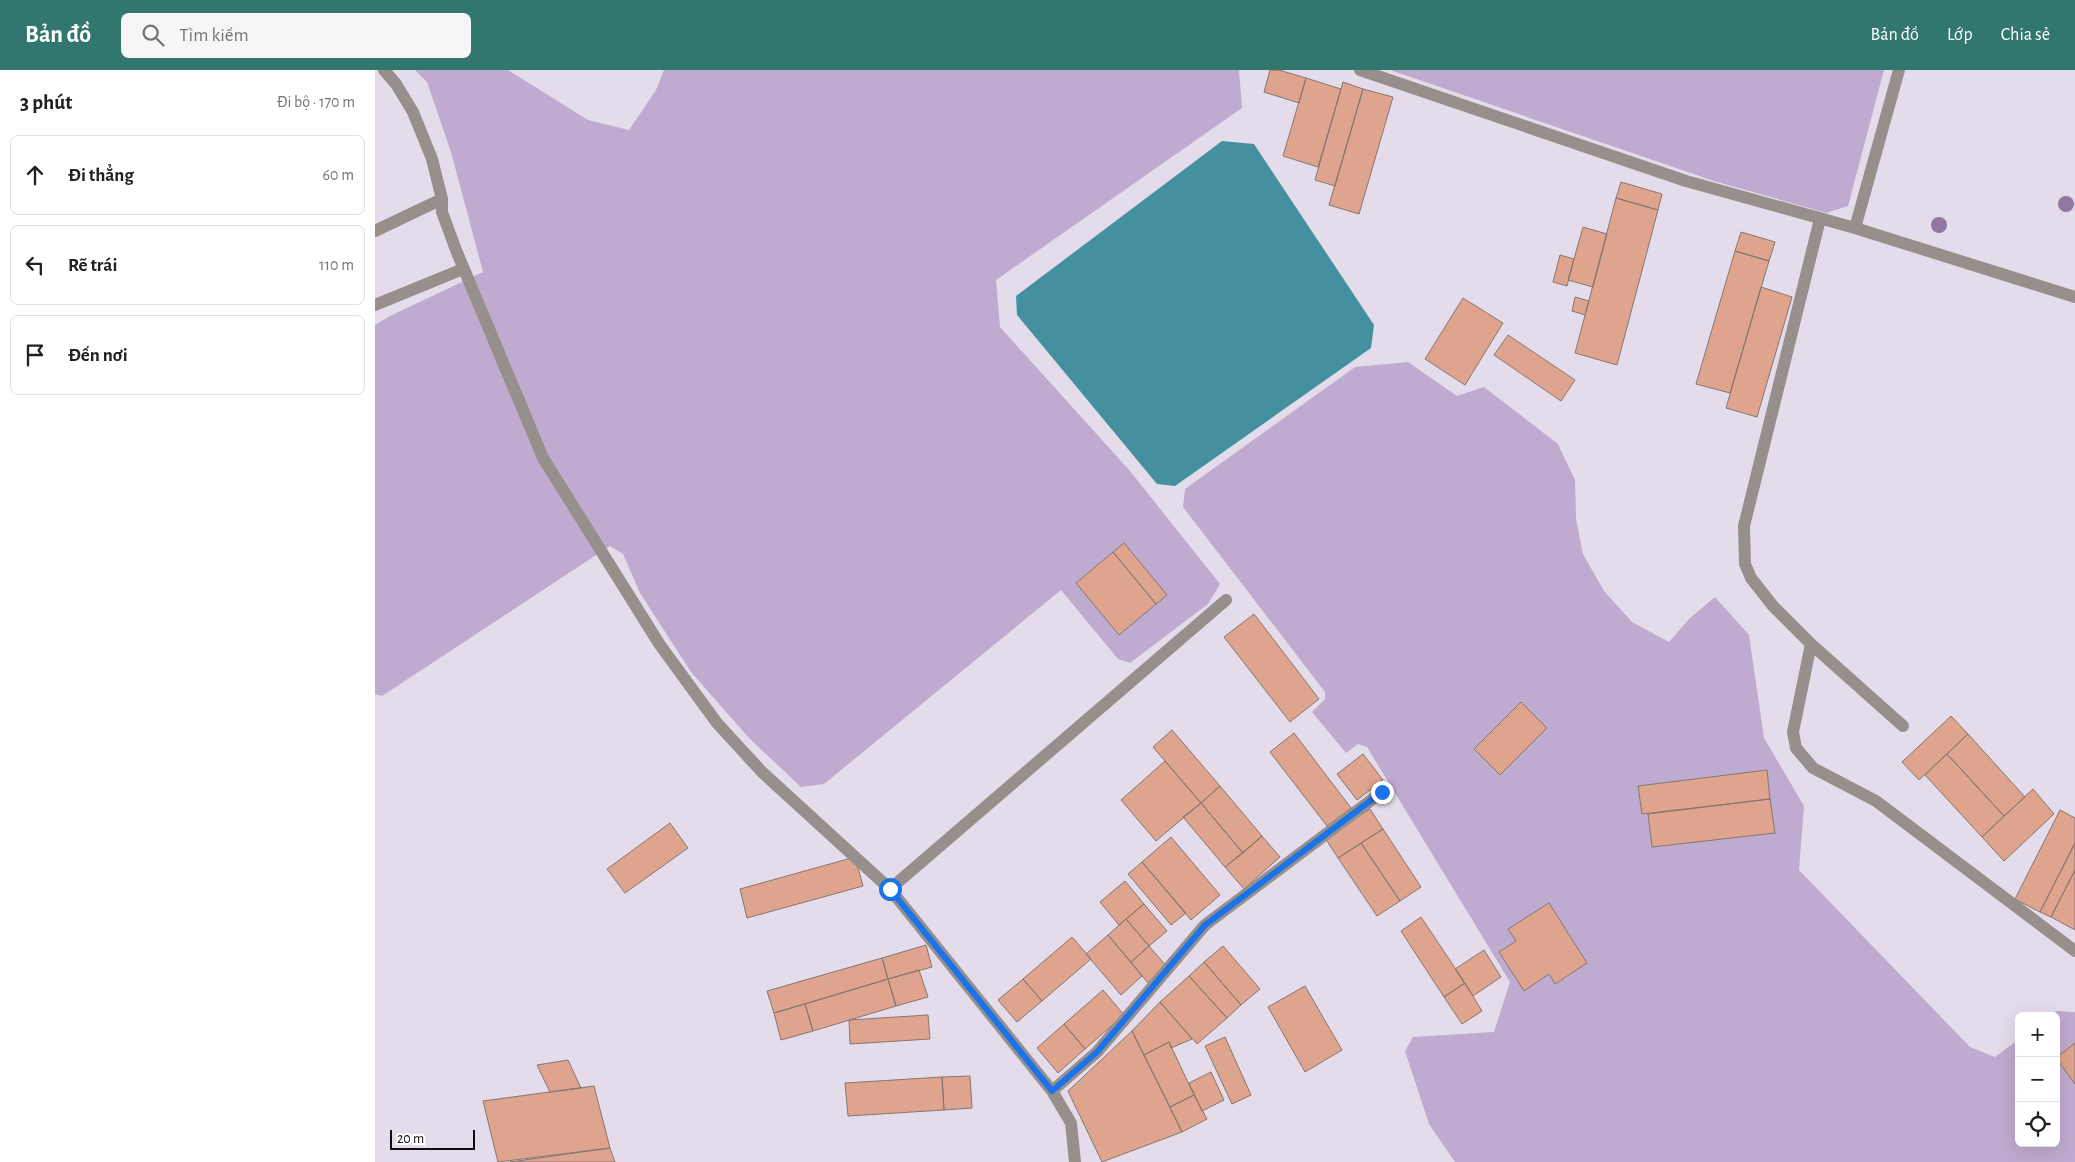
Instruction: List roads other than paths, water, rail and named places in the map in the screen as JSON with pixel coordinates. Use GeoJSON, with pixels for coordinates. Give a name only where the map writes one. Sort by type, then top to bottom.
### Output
{"type":"FeatureCollection","features":[{"type":"Feature","properties":{"kind":"street"},"geometry":{"type":"LineString","coordinates":[[384,70],[396,84],[413,112],[432,159],[442,199],[443,212],[463,269],[543,458],[660,645],[717,723],[762,772],[890,889],[1052,1091],[1071,1123],[1075,1162]]}},
{"type":"Feature","properties":{"kind":"street"},"geometry":{"type":"LineString","coordinates":[[1360,70],[1687,181],[1855,228],[2075,297]]}},
{"type":"Feature","properties":{"kind":"street"},"geometry":{"type":"LineString","coordinates":[[1855,228],[1899,70]]}},
{"type":"Feature","properties":{"kind":"street"},"geometry":{"type":"LineString","coordinates":[[375,231],[442,199]]}},
{"type":"Feature","properties":{"kind":"street"},"geometry":{"type":"LineString","coordinates":[[1820,219],[1744,526],[1745,564],[1751,578],[1773,606],[1811,644],[1903,726]]}},
{"type":"Feature","properties":{"kind":"street"},"geometry":{"type":"LineString","coordinates":[[375,305],[463,269]]}},
{"type":"Feature","properties":{"kind":"street"},"geometry":{"type":"LineString","coordinates":[[890,889],[1226,600]]}},
{"type":"Feature","properties":{"kind":"street"},"geometry":{"type":"LineString","coordinates":[[1811,644],[1793,732],[1796,748],[1813,768],[1876,801],[2075,951]]}},
{"type":"Feature","properties":{"kind":"street"},"geometry":{"type":"LineString","coordinates":[[1052,1091],[1097,1052],[1205,925],[1382,792]]}},
{"type":"Feature","properties":{"kind":"water"},"geometry":{"type":"Polygon","coordinates":[[[1222,141],[1254,144],[1374,325],[1371,348],[1175,486],[1157,484],[1017,315],[1016,296],[1222,141]]]}}]}
